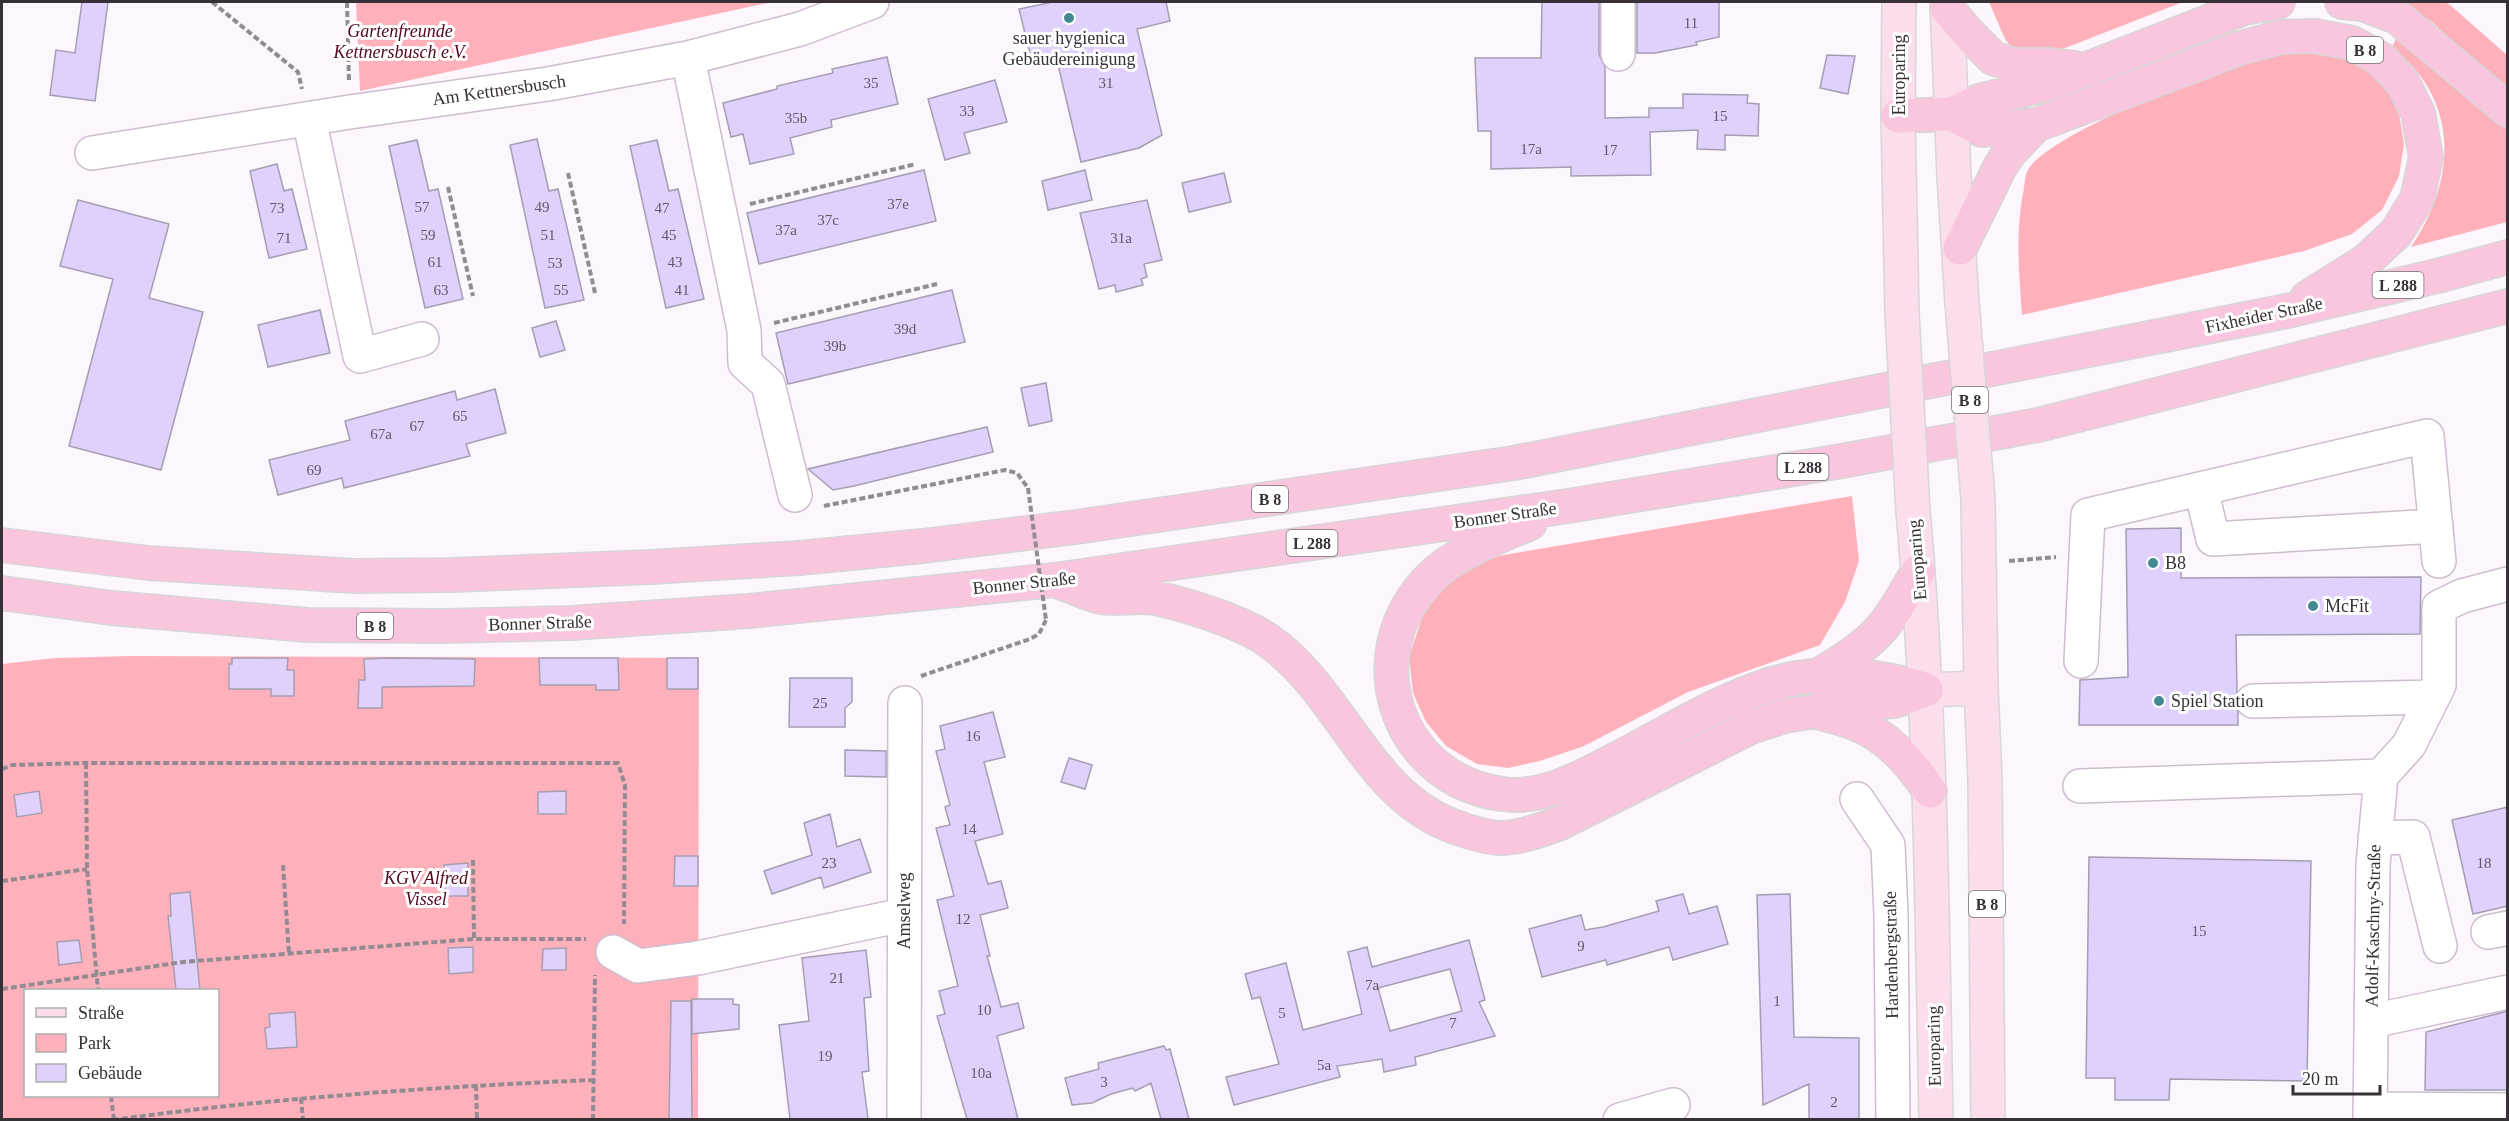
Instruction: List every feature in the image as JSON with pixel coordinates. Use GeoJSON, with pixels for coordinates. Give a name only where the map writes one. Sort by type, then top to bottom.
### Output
{"type":"FeatureCollection","features":[{"type":"Feature","properties":{"kind":"highway"},"geometry":{"type":"LineString","coordinates":[[1898,116],[1952,114],[1979,101],[2051,83],[2244,8],[2278,2]]}},
{"type":"Feature","properties":{"kind":"highway"},"geometry":{"type":"LineString","coordinates":[[2342,2],[2362,4],[2397,17],[2508,110]]}},
{"type":"Feature","properties":{"kind":"highway"},"geometry":{"type":"LineString","coordinates":[[1947,5],[1968,33],[1993,58],[2013,65],[2047,65],[2085,70]]}},
{"type":"Feature","properties":{"kind":"highway","name":"B 8"},"geometry":{"type":"LineString","coordinates":[[1960,248],[2000,167],[2010,152],[2036,125],[2237,49],[2281,37],[2315,36],[2352,43],[2381,59],[2403,83],[2418,113],[2426,157],[2417,199],[2396,233],[2366,261],[2287,311]]}},
{"type":"Feature","properties":{"kind":"highway"},"geometry":{"type":"LineString","coordinates":[[1952,114],[1982,130],[2036,125]]}},
{"type":"Feature","properties":{"kind":"highway","name":"Fixheider Straße"},"geometry":{"type":"LineString","coordinates":[[2,545],[148,563],[354,576],[524,572],[799,558],[1076,527],[1514,463],[2287,311],[2437,276],[2508,256]]}},
{"type":"Feature","properties":{"kind":"highway","name":"Bonner Straße"},"geometry":{"type":"LineString","coordinates":[[2,593],[112,608],[307,625],[442,627],[571,623],[749,611],[1055,580],[1568,506],[1836,462],[2038,425],[2508,306]]}},
{"type":"Feature","properties":{"kind":"highway"},"geometry":{"type":"LineString","coordinates":[[1568,506],[1473,548],[1432,576],[1406,608],[1392,652],[1390,680],[1398,714],[1414,742],[1436,765],[1460,782],[1502,795],[1528,794],[1564,785],[1740,696],[1774,684],[1816,677],[1864,676],[1891,679],[1926,690]]}},
{"type":"Feature","properties":{"kind":"highway"},"geometry":{"type":"LineString","coordinates":[[1816,677],[1850,656],[1874,635],[1894,610],[1918,572]]}},
{"type":"Feature","properties":{"kind":"highway","name":"B 8"},"geometry":{"type":"LineString","coordinates":[[1055,580],[1101,597],[1158,598],[1233,622],[1265,638],[1296,663],[1321,691],[1374,766],[1407,801],[1428,816],[1450,826],[1500,838],[1529,833],[1558,824],[1750,727],[1785,716],[1816,711],[1853,722],[1881,735],[1915,768],[1930,791]]}},
{"type":"Feature","properties":{"kind":"highway"},"geometry":{"type":"LineString","coordinates":[[1816,711],[1837,704],[1893,701],[1926,690]]}},
{"type":"Feature","properties":{"kind":"main road","name":"Europaring"},"geometry":{"type":"LineString","coordinates":[[1899,2],[1898,116],[1902,314],[1926,690],[1936,1119]]}},
{"type":"Feature","properties":{"kind":"main road"},"geometry":{"type":"LineString","coordinates":[[1947,5],[1954,176],[1960,248]]}},
{"type":"Feature","properties":{"kind":"main road","name":"B 8"},"geometry":{"type":"LineString","coordinates":[[1960,248],[1962,302],[1978,499],[1985,790],[1988,1119]]}},
{"type":"Feature","properties":{"kind":"main road"},"geometry":{"type":"LineString","coordinates":[[1926,690],[1981,688]]}},
{"type":"Feature","properties":{"kind":"street","name":"Am Kettnersbusch"},"geometry":{"type":"LineString","coordinates":[[92,153],[350,112],[548,84],[688,58],[800,29],[872,2]]}},
{"type":"Feature","properties":{"kind":"street"},"geometry":{"type":"LineString","coordinates":[[1618,2],[1618,54]]}},
{"type":"Feature","properties":{"kind":"street"},"geometry":{"type":"LineString","coordinates":[[688,58],[744,330],[745,363],[768,384],[795,495]]}},
{"type":"Feature","properties":{"kind":"street"},"geometry":{"type":"LineString","coordinates":[[309,119],[360,356],[422,339]]}},
{"type":"Feature","properties":{"kind":"street"},"geometry":{"type":"LineString","coordinates":[[2080,661],[2088,515],[2427,436],[2439,561]]}},
{"type":"Feature","properties":{"kind":"street"},"geometry":{"type":"LineString","coordinates":[[2201,489],[2213,539],[2436,526]]}},
{"type":"Feature","properties":{"kind":"street"},"geometry":{"type":"LineString","coordinates":[[2080,786],[2381,777],[2409,745],[2439,685],[2439,607],[2462,596],[2508,584]]}},
{"type":"Feature","properties":{"kind":"street"},"geometry":{"type":"LineString","coordinates":[[2253,701],[2433,697]]}},
{"type":"Feature","properties":{"kind":"street","name":"Amselweg"},"geometry":{"type":"LineString","coordinates":[[904,1119],[905,703]]}},
{"type":"Feature","properties":{"kind":"street","name":"Adolf-Kaschny-Straße"},"geometry":{"type":"LineString","coordinates":[[2370,1114],[2375,838],[2381,777]]}},
{"type":"Feature","properties":{"kind":"street","name":"Hardenbergstraße"},"geometry":{"type":"LineString","coordinates":[[1857,799],[1888,845],[1893,1119]]}},
{"type":"Feature","properties":{"kind":"street"},"geometry":{"type":"LineString","coordinates":[[2375,838],[2413,837],[2440,946]]}},
{"type":"Feature","properties":{"kind":"street"},"geometry":{"type":"LineString","coordinates":[[613,952],[638,966],[698,958],[903,915]]}},
{"type":"Feature","properties":{"kind":"street"},"geometry":{"type":"LineString","coordinates":[[2372,1021],[2508,992]]}},
{"type":"Feature","properties":{"kind":"street"},"geometry":{"type":"LineString","coordinates":[[1620,1119],[1673,1105]]}},
{"type":"Feature","properties":{"kind":"street"},"geometry":{"type":"LineString","coordinates":[[2370,1114],[2508,1110]]}},
{"type":"Feature","properties":{"kind":"path"},"geometry":{"type":"LineString","coordinates":[[212,2],[298,72],[309,119]]}},
{"type":"Feature","properties":{"kind":"path"},"geometry":{"type":"LineString","coordinates":[[347,2],[350,112]]}},
{"type":"Feature","properties":{"kind":"path"},"geometry":{"type":"LineString","coordinates":[[720,211],[916,165]]}},
{"type":"Feature","properties":{"kind":"path"},"geometry":{"type":"LineString","coordinates":[[568,173],[595,293]]}},
{"type":"Feature","properties":{"kind":"path"},"geometry":{"type":"LineString","coordinates":[[448,187],[473,296]]}},
{"type":"Feature","properties":{"kind":"path"},"geometry":{"type":"LineString","coordinates":[[744,330],[937,284]]}},
{"type":"Feature","properties":{"kind":"path"},"geometry":{"type":"LineString","coordinates":[[795,495],[808,502],[826,506],[1005,470],[1017,473],[1028,488],[1046,620],[1039,634],[917,678],[907,689],[905,703]]}},
{"type":"Feature","properties":{"kind":"path"},"geometry":{"type":"LineString","coordinates":[[1979,564],[2086,554]]}},
{"type":"Feature","properties":{"kind":"path"},"geometry":{"type":"LineString","coordinates":[[2,769],[12,765],[86,763],[618,763],[625,785],[624,929],[613,952],[595,972],[593,1119]]}},
{"type":"Feature","properties":{"kind":"path"},"geometry":{"type":"LineString","coordinates":[[86,763],[87,869],[98,989]]}},
{"type":"Feature","properties":{"kind":"path"},"geometry":{"type":"LineString","coordinates":[[473,860],[474,939]]}},
{"type":"Feature","properties":{"kind":"path"},"geometry":{"type":"LineString","coordinates":[[283,865],[289,954]]}},
{"type":"Feature","properties":{"kind":"path"},"geometry":{"type":"LineString","coordinates":[[2,881],[87,869]]}},
{"type":"Feature","properties":{"kind":"path"},"geometry":{"type":"LineString","coordinates":[[2,989],[183,962],[474,939],[592,939],[613,952]]}},
{"type":"Feature","properties":{"kind":"path"},"geometry":{"type":"LineString","coordinates":[[111,1097],[114,1119],[301,1098],[476,1085],[593,1080]]}},
{"type":"Feature","properties":{"kind":"path"},"geometry":{"type":"LineString","coordinates":[[476,1085],[477,1119]]}},
{"type":"Feature","properties":{"kind":"path"},"geometry":{"type":"LineString","coordinates":[[301,1098],[303,1119]]}},
{"type":"Feature","properties":{"kind":"green space","name":"Gartenfreunde Kettnersbusch e.V."},"geometry":{"type":"Polygon","coordinates":[[[356,2],[772,2],[360,91],[356,2]]]}},
{"type":"Feature","properties":{"kind":"green space"},"geometry":{"type":"Polygon","coordinates":[[[1989,2],[2183,2],[2060,50],[2015,52],[2005,39],[1989,2]]]}},
{"type":"Feature","properties":{"kind":"green space"},"geometry":{"type":"Polygon","coordinates":[[[2398,2],[2445,2],[2450,5],[2507,55],[2507,91],[2432,22],[2398,2]]]}},
{"type":"Feature","properties":{"kind":"green space"},"geometry":{"type":"Polygon","coordinates":[[[2399,33],[2473,95],[2507,130],[2507,222],[2411,247],[2434,204],[2441,181],[2444,135],[2439,112],[2430,90],[2415,69],[2392,47],[2399,33]]]}},
{"type":"Feature","properties":{"kind":"green space"},"geometry":{"type":"Polygon","coordinates":[[[2319,49],[2355,59],[2383,79],[2398,108],[2404,144],[2399,176],[2382,210],[2352,234],[2304,251],[2022,315],[2018,252],[2021,204],[2027,172],[2042,155],[2068,138],[2142,101],[2220,70],[2280,53],[2319,49]]]}},
{"type":"Feature","properties":{"kind":"green space"},"geometry":{"type":"Polygon","coordinates":[[[1852,496],[1859,561],[1845,602],[1820,645],[1688,692],[1584,746],[1540,761],[1508,768],[1477,764],[1446,746],[1426,722],[1413,693],[1409,657],[1427,603],[1447,579],[1480,559],[1852,496]]]}},
{"type":"Feature","properties":{"kind":"green space","name":"KGV Alfred Vissel"},"geometry":{"type":"Polygon","coordinates":[[[131,656],[699,658],[698,1119],[2,1119],[2,664],[55,658],[131,656]]]}},
{"type":"Feature","properties":{"kind":"building"},"geometry":{"type":"Polygon","coordinates":[[[82,2],[108,2],[95,101],[50,95],[56,50],[75,53],[82,2]]]}},
{"type":"Feature","properties":{"kind":"building"},"geometry":{"type":"Polygon","coordinates":[[[1053,2],[1166,2],[1170,21],[1137,29],[1162,135],[1139,148],[1081,162],[1056,56],[1032,62],[1019,9],[1053,2]]]}},
{"type":"Feature","properties":{"kind":"building"},"geometry":{"type":"Polygon","coordinates":[[[1542,2],[1599,2],[1599,54],[1605,67],[1605,118],[1649,117],[1649,108],[1683,108],[1683,94],[1748,95],[1747,103],[1759,104],[1758,136],[1725,135],[1725,150],[1697,149],[1698,130],[1650,132],[1651,175],[1571,176],[1571,167],[1491,169],[1491,131],[1478,131],[1475,58],[1541,58],[1542,2]]]}},
{"type":"Feature","properties":{"kind":"building"},"geometry":{"type":"Polygon","coordinates":[[[1637,2],[1719,2],[1719,37],[1696,42],[1697,45],[1655,53],[1637,53],[1637,2]]]}},
{"type":"Feature","properties":{"kind":"building"},"geometry":{"type":"Polygon","coordinates":[[[1827,55],[1855,56],[1848,94],[1820,88],[1827,55]]]}},
{"type":"Feature","properties":{"kind":"building"},"geometry":{"type":"Polygon","coordinates":[[[887,57],[898,104],[831,120],[832,127],[790,138],[794,154],[750,164],[743,134],[731,137],[723,103],[777,89],[777,86],[833,73],[832,69],[887,57]]]}},
{"type":"Feature","properties":{"kind":"building"},"geometry":{"type":"Polygon","coordinates":[[[995,80],[1007,122],[964,133],[970,153],[945,160],[928,99],[995,80]]]}},
{"type":"Feature","properties":{"kind":"building"},"geometry":{"type":"Polygon","coordinates":[[[537,139],[549,191],[558,189],[584,300],[545,308],[510,145],[537,139]]]}},
{"type":"Feature","properties":{"kind":"building"},"geometry":{"type":"Polygon","coordinates":[[[417,140],[429,191],[438,189],[463,299],[425,308],[389,146],[417,140]]]}},
{"type":"Feature","properties":{"kind":"building"},"geometry":{"type":"Polygon","coordinates":[[[657,140],[669,191],[678,189],[704,299],[666,308],[630,146],[657,140]]]}},
{"type":"Feature","properties":{"kind":"building"},"geometry":{"type":"Polygon","coordinates":[[[277,164],[284,191],[292,189],[307,249],[269,258],[250,171],[277,164]]]}},
{"type":"Feature","properties":{"kind":"building"},"geometry":{"type":"Polygon","coordinates":[[[924,170],[936,221],[759,264],[747,213],[924,170]]]}},
{"type":"Feature","properties":{"kind":"building"},"geometry":{"type":"Polygon","coordinates":[[[1085,170],[1092,200],[1048,210],[1042,181],[1085,170]]]}},
{"type":"Feature","properties":{"kind":"building"},"geometry":{"type":"Polygon","coordinates":[[[1224,173],[1231,202],[1189,212],[1182,183],[1224,173]]]}},
{"type":"Feature","properties":{"kind":"building"},"geometry":{"type":"Polygon","coordinates":[[[78,200],[169,224],[149,298],[203,312],[161,470],[69,446],[113,279],[60,266],[78,200]]]}},
{"type":"Feature","properties":{"kind":"building"},"geometry":{"type":"Polygon","coordinates":[[[1147,200],[1162,260],[1144,264],[1147,277],[1141,279],[1143,285],[1116,292],[1115,285],[1099,289],[1080,213],[1147,200]]]}},
{"type":"Feature","properties":{"kind":"building"},"geometry":{"type":"Polygon","coordinates":[[[952,290],[965,342],[788,384],[776,333],[952,290]]]}},
{"type":"Feature","properties":{"kind":"building"},"geometry":{"type":"Polygon","coordinates":[[[320,310],[330,353],[268,367],[258,325],[320,310]]]}},
{"type":"Feature","properties":{"kind":"building"},"geometry":{"type":"Polygon","coordinates":[[[556,321],[565,350],[540,357],[532,328],[556,321]]]}},
{"type":"Feature","properties":{"kind":"building"},"geometry":{"type":"Polygon","coordinates":[[[1046,383],[1052,421],[1029,426],[1021,388],[1046,383]]]}},
{"type":"Feature","properties":{"kind":"building"},"geometry":{"type":"Polygon","coordinates":[[[495,389],[506,433],[466,444],[470,456],[344,488],[342,478],[278,495],[269,460],[350,440],[345,421],[455,391],[457,400],[495,389]]]}},
{"type":"Feature","properties":{"kind":"building"},"geometry":{"type":"Polygon","coordinates":[[[987,427],[993,452],[854,486],[833,490],[808,469],[987,427]]]}},
{"type":"Feature","properties":{"kind":"building"},"geometry":{"type":"Polygon","coordinates":[[[2181,528],[2181,578],[2421,577],[2420,634],[2236,635],[2237,691],[2234,702],[2238,711],[2238,725],[2079,725],[2080,680],[2128,677],[2126,529],[2181,528]]]}},
{"type":"Feature","properties":{"kind":"building"},"geometry":{"type":"Polygon","coordinates":[[[232,658],[288,658],[287,670],[294,670],[294,696],[271,696],[271,689],[229,689],[229,664],[232,664],[232,658]]]}},
{"type":"Feature","properties":{"kind":"building"},"geometry":{"type":"Polygon","coordinates":[[[539,658],[618,658],[619,690],[596,690],[596,685],[540,685],[539,658]]]}},
{"type":"Feature","properties":{"kind":"building"},"geometry":{"type":"Polygon","coordinates":[[[667,658],[698,658],[698,689],[667,689],[667,658]]]}},
{"type":"Feature","properties":{"kind":"building"},"geometry":{"type":"Polygon","coordinates":[[[364,659],[475,659],[474,686],[382,687],[382,708],[358,708],[359,680],[365,680],[364,659]]]}},
{"type":"Feature","properties":{"kind":"building"},"geometry":{"type":"Polygon","coordinates":[[[790,678],[852,678],[852,702],[845,708],[845,727],[789,727],[790,678]]]}},
{"type":"Feature","properties":{"kind":"building"},"geometry":{"type":"Polygon","coordinates":[[[993,712],[1005,757],[984,762],[1003,834],[975,841],[988,884],[1001,881],[1008,908],[980,915],[990,956],[987,956],[1001,1007],[1018,1003],[1024,1028],[997,1036],[1018,1119],[967,1119],[937,1016],[945,1014],[939,991],[958,986],[937,900],[954,896],[936,828],[950,825],[945,807],[950,805],[936,751],[945,749],[940,726],[993,712]]]}},
{"type":"Feature","properties":{"kind":"building"},"geometry":{"type":"Polygon","coordinates":[[[845,750],[886,751],[886,777],[845,776],[845,750]]]}},
{"type":"Feature","properties":{"kind":"building"},"geometry":{"type":"Polygon","coordinates":[[[1069,758],[1092,765],[1085,789],[1061,782],[1069,758]]]}},
{"type":"Feature","properties":{"kind":"building"},"geometry":{"type":"Polygon","coordinates":[[[39,791],[42,813],[17,817],[14,795],[39,791]]]}},
{"type":"Feature","properties":{"kind":"building"},"geometry":{"type":"Polygon","coordinates":[[[566,791],[566,814],[538,814],[538,792],[566,791]]]}},
{"type":"Feature","properties":{"kind":"building"},"geometry":{"type":"Polygon","coordinates":[[[2508,807],[2508,906],[2473,914],[2452,820],[2508,807]]]}},
{"type":"Feature","properties":{"kind":"building"},"geometry":{"type":"Polygon","coordinates":[[[830,814],[837,847],[860,839],[871,872],[824,888],[821,877],[772,894],[764,871],[812,855],[804,823],[830,814]]]}},
{"type":"Feature","properties":{"kind":"building"},"geometry":{"type":"Polygon","coordinates":[[[675,856],[698,856],[698,886],[674,886],[675,856]]]}},
{"type":"Feature","properties":{"kind":"building"},"geometry":{"type":"Polygon","coordinates":[[[2089,857],[2311,861],[2307,1081],[2170,1079],[2169,1100],[2115,1100],[2115,1078],[2086,1078],[2089,857]]]}},
{"type":"Feature","properties":{"kind":"building"},"geometry":{"type":"Polygon","coordinates":[[[468,863],[468,896],[445,896],[444,865],[468,863]]]}},
{"type":"Feature","properties":{"kind":"building"},"geometry":{"type":"Polygon","coordinates":[[[190,892],[200,989],[176,989],[168,916],[171,916],[170,894],[190,892]]]}},
{"type":"Feature","properties":{"kind":"building"},"geometry":{"type":"Polygon","coordinates":[[[1683,894],[1689,914],[1717,906],[1728,944],[1673,960],[1669,947],[1607,965],[1606,960],[1542,977],[1529,929],[1581,915],[1585,930],[1603,927],[1659,911],[1656,901],[1683,894]]]}},
{"type":"Feature","properties":{"kind":"building"},"geometry":{"type":"Polygon","coordinates":[[[1790,894],[1794,1037],[1859,1038],[1859,1119],[1809,1119],[1809,1084],[1763,1105],[1757,895],[1790,894]]]}},
{"type":"Feature","properties":{"kind":"building"},"geometry":{"type":"Polygon","coordinates":[[[79,940],[82,962],[59,965],[57,942],[79,940]]]}},
{"type":"Feature","properties":{"kind":"building"},"geometry":{"type":"Polygon","coordinates":[[[1469,940],[1485,1000],[1479,1002],[1495,1036],[1415,1057],[1416,1065],[1384,1072],[1382,1059],[1337,1066],[1340,1077],[1234,1105],[1226,1077],[1279,1064],[1260,997],[1252,999],[1245,974],[1286,963],[1303,1030],[1362,1014],[1348,952],[1367,947],[1372,967],[1469,940]],[[1450,969],[1378,988],[1390,1031],[1462,1011],[1450,969]]]}},
{"type":"Feature","properties":{"kind":"building"},"geometry":{"type":"Polygon","coordinates":[[[473,947],[473,972],[449,974],[448,948],[473,947]]]}},
{"type":"Feature","properties":{"kind":"building"},"geometry":{"type":"Polygon","coordinates":[[[566,948],[566,970],[542,970],[543,949],[566,948]]]}},
{"type":"Feature","properties":{"kind":"building"},"geometry":{"type":"Polygon","coordinates":[[[866,950],[871,997],[864,998],[869,1071],[862,1072],[868,1119],[790,1119],[779,1025],[809,1021],[802,958],[866,950]]]}},
{"type":"Feature","properties":{"kind":"building"},"geometry":{"type":"Polygon","coordinates":[[[692,999],[733,999],[733,1004],[739,1005],[739,1029],[692,1034],[692,999]]]}},
{"type":"Feature","properties":{"kind":"building"},"geometry":{"type":"Polygon","coordinates":[[[671,1001],[691,1001],[692,1119],[669,1119],[671,1001]]]}},
{"type":"Feature","properties":{"kind":"building"},"geometry":{"type":"Polygon","coordinates":[[[2508,1011],[2508,1090],[2425,1090],[2426,1032],[2508,1011]]]}},
{"type":"Feature","properties":{"kind":"building"},"geometry":{"type":"Polygon","coordinates":[[[295,1012],[297,1047],[267,1049],[265,1028],[270,1027],[269,1014],[295,1012]]]}},
{"type":"Feature","properties":{"kind":"building"},"geometry":{"type":"Polygon","coordinates":[[[1164,1046],[1166,1050],[1170,1049],[1189,1119],[1161,1119],[1151,1083],[1135,1091],[1133,1088],[1111,1094],[1092,1103],[1072,1105],[1065,1078],[1099,1069],[1098,1063],[1164,1046]]]}},
{"type":"Feature","properties":{"kind":"place","name":"sauer hygienica Gebäudereinigung"},"geometry":{"type":"Point","coordinates":[1069,18]}},
{"type":"Feature","properties":{"kind":"place","name":"B8"},"geometry":{"type":"Point","coordinates":[2153,563]}},
{"type":"Feature","properties":{"kind":"place","name":"McFit"},"geometry":{"type":"Point","coordinates":[2313,606]}},
{"type":"Feature","properties":{"kind":"place","name":"Spiel Station"},"geometry":{"type":"Point","coordinates":[2159,701]}}]}
